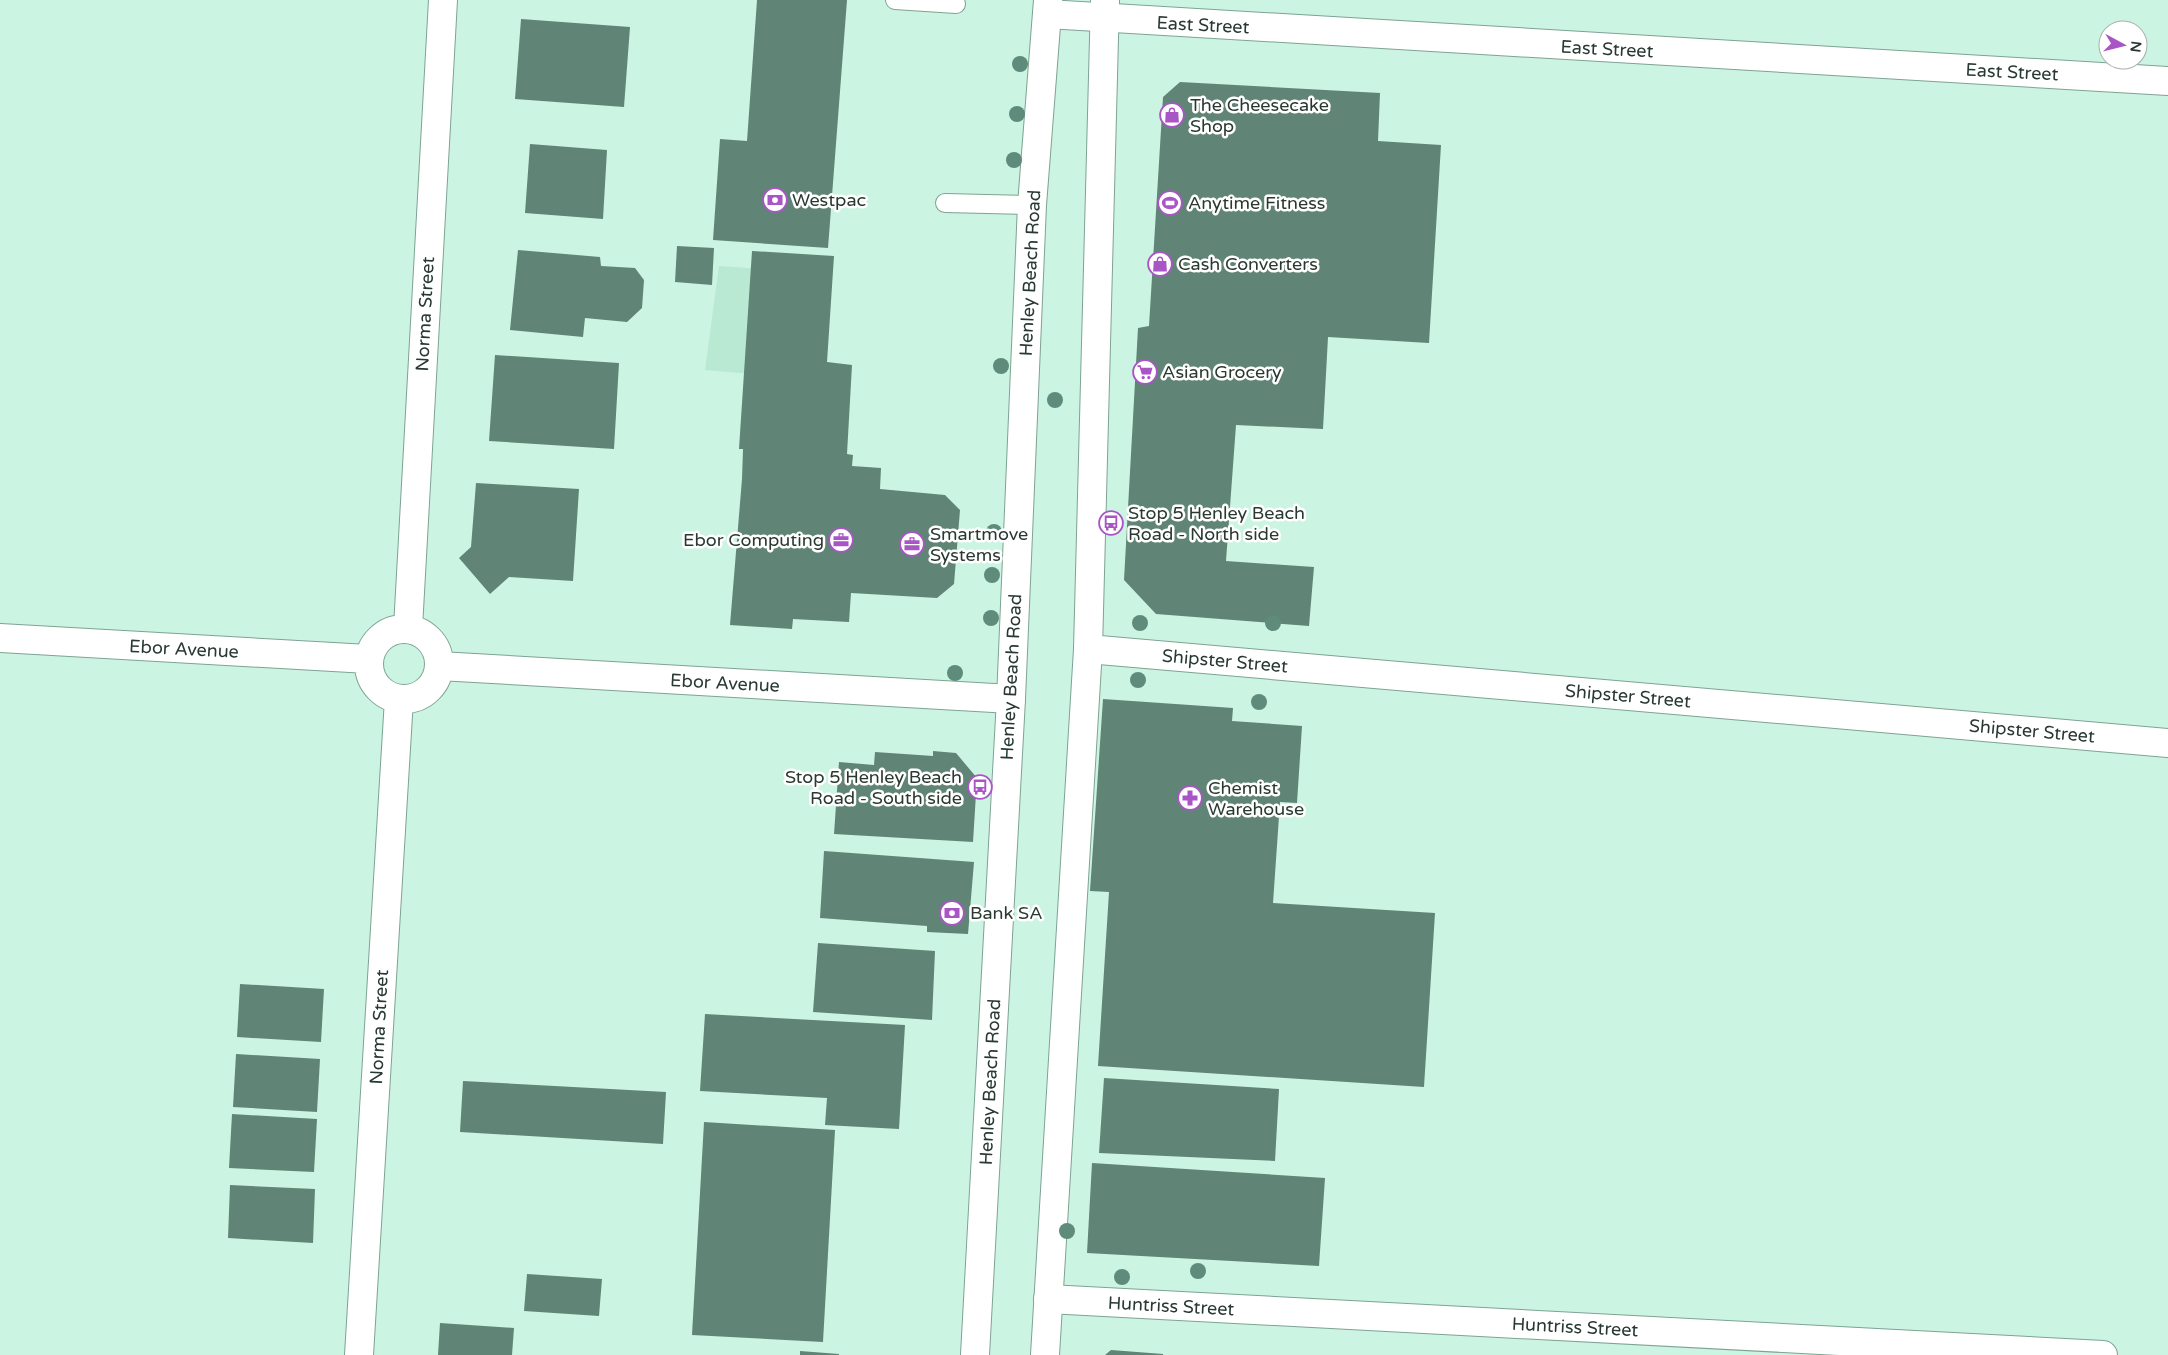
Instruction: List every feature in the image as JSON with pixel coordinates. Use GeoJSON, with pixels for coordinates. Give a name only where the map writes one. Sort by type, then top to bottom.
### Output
{"type":"FeatureCollection","features":[{"type":"Feature","properties":{"kind":"street","name":"Norma Street"},"geometry":{"type":"LineString","coordinates":[[408,628],[443,0]]}},
{"type":"Feature","properties":{"kind":"street","name":"East Street"},"geometry":{"type":"LineString","coordinates":[[1047,7],[1104,9],[2168,82]]}},
{"type":"Feature","properties":{"kind":"street","name":"Henley Beach Road"},"geometry":{"type":"LineString","coordinates":[[975,1355],[1011,699],[1032,204],[1047,7]]}},
{"type":"Feature","properties":{"kind":"street"},"geometry":{"type":"LineString","coordinates":[[1045,1355],[1088,649],[1104,9]]}},
{"type":"Feature","properties":{"kind":"street"},"geometry":{"type":"LineString","coordinates":[[408,628],[421,633],[432,642],[436,650],[439,666],[436,680],[426,692],[409,700],[398,700],[384,694],[373,684],[369,673],[368,659],[371,650],[382,635],[408,628]]}},
{"type":"Feature","properties":{"kind":"street","name":"Ebor Avenue"},"geometry":{"type":"LineString","coordinates":[[0,638],[368,659]]}},
{"type":"Feature","properties":{"kind":"street","name":"Shipster Street"},"geometry":{"type":"LineString","coordinates":[[1088,649],[2168,743]]}},
{"type":"Feature","properties":{"kind":"street","name":"Ebor Avenue"},"geometry":{"type":"LineString","coordinates":[[439,666],[1011,699]]}},
{"type":"Feature","properties":{"kind":"street","name":"Norma Street"},"geometry":{"type":"LineString","coordinates":[[359,1355],[398,700]]}},
{"type":"Feature","properties":{"kind":"street","name":"Huntriss Street"},"geometry":{"type":"LineString","coordinates":[[1048,1300],[2103,1355]]}},
{"type":"Feature","properties":{"kind":"lane"},"geometry":{"type":"LineString","coordinates":[[895,0],[956,4]]}},
{"type":"Feature","properties":{"kind":"lane"},"geometry":{"type":"LineString","coordinates":[[945,203],[1032,204]]}},
{"type":"Feature","properties":{"kind":"shaded area"},"geometry":{"type":"Polygon","coordinates":[[[719,266],[795,271],[788,377],[705,370],[719,266]]]}},
{"type":"Feature","properties":{"kind":"building"},"geometry":{"type":"Polygon","coordinates":[[[757,0],[847,0],[828,248],[713,240],[720,139],[747,141],[757,0]]]}},
{"type":"Feature","properties":{"kind":"building"},"geometry":{"type":"Polygon","coordinates":[[[521,19],[630,27],[624,107],[515,99],[521,19]]]}},
{"type":"Feature","properties":{"kind":"building"},"geometry":{"type":"Polygon","coordinates":[[[1180,82],[1380,93],[1378,141],[1441,145],[1429,343],[1328,337],[1323,429],[1236,425],[1226,561],[1314,567],[1309,626],[1156,614],[1124,580],[1138,328],[1149,326],[1163,97],[1180,82]]]}},
{"type":"Feature","properties":{"kind":"building"},"geometry":{"type":"Polygon","coordinates":[[[530,144],[607,150],[603,219],[525,213],[530,144]]]}},
{"type":"Feature","properties":{"kind":"building"},"geometry":{"type":"Polygon","coordinates":[[[677,246],[714,248],[712,285],[675,282],[677,246]]]}},
{"type":"Feature","properties":{"kind":"building"},"geometry":{"type":"Polygon","coordinates":[[[518,250],[600,257],[601,266],[635,268],[644,280],[642,308],[627,322],[585,318],[583,337],[510,330],[518,250]]]}},
{"type":"Feature","properties":{"kind":"building"},"geometry":{"type":"Polygon","coordinates":[[[752,251],[834,256],[827,362],[852,365],[847,454],[853,455],[852,466],[881,468],[880,489],[945,495],[960,510],[954,584],[937,598],[851,593],[849,622],[793,619],[792,629],[730,625],[742,479],[743,449],[739,449],[752,251]]]}},
{"type":"Feature","properties":{"kind":"building"},"geometry":{"type":"Polygon","coordinates":[[[495,355],[619,363],[614,449],[489,441],[495,355]]]}},
{"type":"Feature","properties":{"kind":"building"},"geometry":{"type":"Polygon","coordinates":[[[476,483],[579,489],[573,581],[509,577],[490,594],[459,558],[471,547],[476,483]]]}},
{"type":"Feature","properties":{"kind":"building"},"geometry":{"type":"Polygon","coordinates":[[[1103,699],[1233,708],[1232,721],[1302,726],[1297,803],[1280,802],[1273,903],[1435,913],[1424,1087],[1098,1066],[1109,892],[1090,891],[1103,699]]]}},
{"type":"Feature","properties":{"kind":"building"},"geometry":{"type":"Polygon","coordinates":[[[933,751],[956,753],[977,778],[973,842],[834,834],[839,762],[874,765],[875,752],[933,756],[933,751]]]}},
{"type":"Feature","properties":{"kind":"building"},"geometry":{"type":"Polygon","coordinates":[[[824,851],[974,862],[968,934],[927,932],[927,926],[820,918],[824,851]]]}},
{"type":"Feature","properties":{"kind":"building"},"geometry":{"type":"Polygon","coordinates":[[[818,943],[935,951],[932,1020],[813,1012],[818,943]]]}},
{"type":"Feature","properties":{"kind":"building"},"geometry":{"type":"Polygon","coordinates":[[[240,984],[324,989],[321,1042],[237,1037],[240,984]]]}},
{"type":"Feature","properties":{"kind":"building"},"geometry":{"type":"Polygon","coordinates":[[[705,1014],[905,1025],[899,1129],[825,1125],[827,1098],[700,1091],[705,1014]]]}},
{"type":"Feature","properties":{"kind":"building"},"geometry":{"type":"Polygon","coordinates":[[[236,1054],[320,1059],[317,1112],[233,1107],[236,1054]]]}},
{"type":"Feature","properties":{"kind":"building"},"geometry":{"type":"Polygon","coordinates":[[[1104,1078],[1279,1089],[1275,1161],[1099,1153],[1104,1078]]]}},
{"type":"Feature","properties":{"kind":"building"},"geometry":{"type":"Polygon","coordinates":[[[463,1081],[666,1092],[663,1144],[460,1132],[463,1081]]]}},
{"type":"Feature","properties":{"kind":"building"},"geometry":{"type":"Polygon","coordinates":[[[232,1114],[317,1119],[314,1172],[229,1168],[232,1114]]]}},
{"type":"Feature","properties":{"kind":"building"},"geometry":{"type":"Polygon","coordinates":[[[704,1122],[835,1130],[823,1342],[692,1335],[704,1122]]]}},
{"type":"Feature","properties":{"kind":"building"},"geometry":{"type":"Polygon","coordinates":[[[1092,1163],[1325,1178],[1319,1266],[1087,1253],[1092,1163]]]}},
{"type":"Feature","properties":{"kind":"building"},"geometry":{"type":"Polygon","coordinates":[[[230,1185],[315,1189],[313,1243],[228,1238],[230,1185]]]}},
{"type":"Feature","properties":{"kind":"building"},"geometry":{"type":"Polygon","coordinates":[[[527,1274],[602,1279],[599,1316],[524,1311],[527,1274]]]}},
{"type":"Feature","properties":{"kind":"building"},"geometry":{"type":"Polygon","coordinates":[[[440,1323],[514,1328],[512,1355],[438,1355],[440,1323]]]}},
{"type":"Feature","properties":{"kind":"building"},"geometry":{"type":"Polygon","coordinates":[[[1111,1350],[1163,1354],[1163,1355],[1105,1355],[1111,1350]]]}},
{"type":"Feature","properties":{"kind":"building"},"geometry":{"type":"Polygon","coordinates":[[[800,1351],[839,1354],[839,1355],[800,1355],[800,1351]]]}},
{"type":"Feature","properties":{"kind":"place","name":"The Cheesecake Shop"},"geometry":{"type":"Point","coordinates":[1172,115]}},
{"type":"Feature","properties":{"kind":"place","name":"Westpac"},"geometry":{"type":"Point","coordinates":[775,200]}},
{"type":"Feature","properties":{"kind":"place","name":"Anytime Fitness"},"geometry":{"type":"Point","coordinates":[1170,203]}},
{"type":"Feature","properties":{"kind":"place","name":"Cash Converters"},"geometry":{"type":"Point","coordinates":[1160,264]}},
{"type":"Feature","properties":{"kind":"place","name":"Asian Grocery"},"geometry":{"type":"Point","coordinates":[1145,372]}},
{"type":"Feature","properties":{"kind":"place","name":"Stop 5 Henley Beach Road - North side"},"geometry":{"type":"Point","coordinates":[1111,523]}},
{"type":"Feature","properties":{"kind":"place","name":"Ebor Computing"},"geometry":{"type":"Point","coordinates":[841,540]}},
{"type":"Feature","properties":{"kind":"place","name":"Smartmove Systems"},"geometry":{"type":"Point","coordinates":[912,544]}},
{"type":"Feature","properties":{"kind":"place","name":"Stop 5 Henley Beach Road - South side"},"geometry":{"type":"Point","coordinates":[980,787]}},
{"type":"Feature","properties":{"kind":"place","name":"Chemist Warehouse"},"geometry":{"type":"Point","coordinates":[1190,798]}},
{"type":"Feature","properties":{"kind":"place","name":"Bank SA"},"geometry":{"type":"Point","coordinates":[952,913]}}]}
